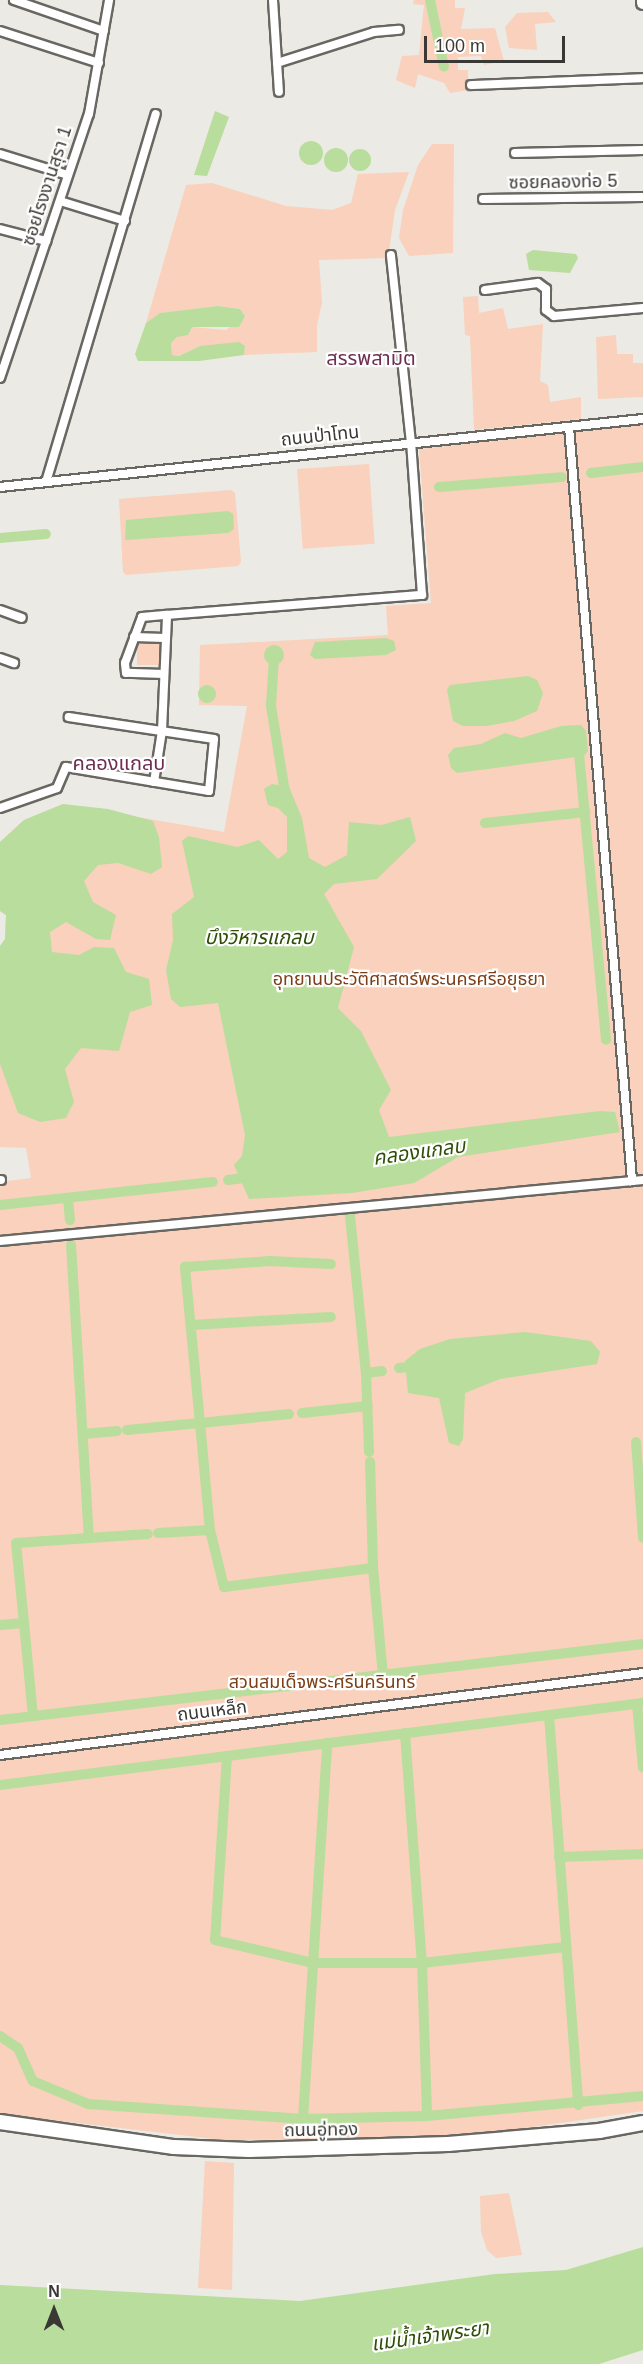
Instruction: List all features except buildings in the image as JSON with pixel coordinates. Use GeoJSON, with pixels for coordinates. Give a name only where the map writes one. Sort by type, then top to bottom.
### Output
{"type":"FeatureCollection","features":[{"type":"Feature","properties":{"kind":"main road","name":"ถนนอู่ทอง"},"geometry":{"type":"LineString","coordinates":[[0,2122],[174,2147],[249,2150],[448,2144],[599,2131],[643,2123]]}},
{"type":"Feature","properties":{"kind":"street"},"geometry":{"type":"LineString","coordinates":[[14,0],[104,31]]}},
{"type":"Feature","properties":{"kind":"street","name":"ซอยโรงงานสุรา 1"},"geometry":{"type":"LineString","coordinates":[[0,378],[3,362],[89,114],[109,0]]}},
{"type":"Feature","properties":{"kind":"street"},"geometry":{"type":"LineString","coordinates":[[273,0],[279,92]]}},
{"type":"Feature","properties":{"kind":"street"},"geometry":{"type":"LineString","coordinates":[[277,63],[374,33],[399,30]]}},
{"type":"Feature","properties":{"kind":"street"},"geometry":{"type":"LineString","coordinates":[[0,31],[99,63]]}},
{"type":"Feature","properties":{"kind":"street"},"geometry":{"type":"LineString","coordinates":[[471,85],[643,78]]}},
{"type":"Feature","properties":{"kind":"street"},"geometry":{"type":"LineString","coordinates":[[46,482],[156,114]]}},
{"type":"Feature","properties":{"kind":"street"},"geometry":{"type":"LineString","coordinates":[[515,153],[643,150]]}},
{"type":"Feature","properties":{"kind":"street"},"geometry":{"type":"LineString","coordinates":[[0,154],[68,176]]}},
{"type":"Feature","properties":{"kind":"street","name":"ซอยคลองท่อ 5"},"geometry":{"type":"LineString","coordinates":[[483,199],[643,197]]}},
{"type":"Feature","properties":{"kind":"street"},"geometry":{"type":"LineString","coordinates":[[60,201],[125,221]]}},
{"type":"Feature","properties":{"kind":"street"},"geometry":{"type":"LineString","coordinates":[[0,229],[46,241]]}},
{"type":"Feature","properties":{"kind":"street"},"geometry":{"type":"LineString","coordinates":[[164,674],[126,674],[125,663],[142,617],[422,595],[411,443],[391,255]]}},
{"type":"Feature","properties":{"kind":"street"},"geometry":{"type":"LineString","coordinates":[[485,290],[538,282],[546,289],[546,310],[554,316],[643,308]]}},
{"type":"Feature","properties":{"kind":"street","name":"ถนนป่าโทน"},"geometry":{"type":"LineString","coordinates":[[0,487],[643,419]]}},
{"type":"Feature","properties":{"kind":"street"},"geometry":{"type":"LineString","coordinates":[[569,427],[632,1181]]}},
{"type":"Feature","properties":{"kind":"street"},"geometry":{"type":"LineString","coordinates":[[0,610],[22,618]]}},
{"type":"Feature","properties":{"kind":"street"},"geometry":{"type":"LineString","coordinates":[[154,782],[162,730],[166,615]]}},
{"type":"Feature","properties":{"kind":"street"},"geometry":{"type":"LineString","coordinates":[[134,637],[165,638]]}},
{"type":"Feature","properties":{"kind":"street"},"geometry":{"type":"LineString","coordinates":[[0,658],[14,663]]}},
{"type":"Feature","properties":{"kind":"street"},"geometry":{"type":"LineString","coordinates":[[0,808],[57,788],[66,767],[209,791],[215,740],[69,717]]}},
{"type":"Feature","properties":{"kind":"street"},"geometry":{"type":"LineString","coordinates":[[0,1241],[643,1180]]}},
{"type":"Feature","properties":{"kind":"street","name":"ถนนเหล็ก"},"geometry":{"type":"LineString","coordinates":[[0,1755],[643,1673]]}},
{"type":"Feature","properties":{"kind":"green space"},"geometry":{"type":"Polygon","coordinates":[[[414,0],[455,0],[455,8],[465,8],[461,29],[495,28],[504,61],[484,65],[481,56],[458,57],[458,70],[468,70],[468,90],[450,93],[444,83],[418,74],[415,88],[396,80],[402,56],[419,55],[424,5],[413,4],[414,0]]]}},
{"type":"Feature","properties":{"kind":"green space"},"geometry":{"type":"Polygon","coordinates":[[[548,12],[556,22],[535,24],[537,50],[509,48],[505,27],[517,13],[548,12]]]}},
{"type":"Feature","properties":{"kind":"green space"},"geometry":{"type":"Polygon","coordinates":[[[432,144],[454,144],[453,253],[409,256],[399,238],[403,210],[418,165],[432,144]]]}},
{"type":"Feature","properties":{"kind":"green space"},"geometry":{"type":"Polygon","coordinates":[[[409,172],[395,210],[388,258],[319,260],[322,303],[317,325],[317,352],[244,355],[245,347],[200,346],[179,356],[172,355],[171,343],[177,337],[192,327],[226,330],[245,316],[240,309],[218,306],[161,313],[146,323],[186,185],[212,183],[286,206],[332,210],[351,203],[358,174],[409,172]]]}},
{"type":"Feature","properties":{"kind":"green space"},"geometry":{"type":"Polygon","coordinates":[[[478,296],[479,313],[503,308],[508,329],[543,324],[540,381],[548,385],[550,402],[581,397],[581,419],[474,430],[470,336],[465,335],[463,297],[478,296]]]}},
{"type":"Feature","properties":{"kind":"green space"},"geometry":{"type":"Polygon","coordinates":[[[616,335],[617,354],[633,354],[633,363],[643,363],[643,397],[598,399],[596,337],[616,335]]]}},
{"type":"Feature","properties":{"kind":"green space","name":"สวนสมเด็จพระศรีนครินทร์"},"geometry":{"type":"Polygon","coordinates":[[[643,425],[643,2111],[490,2133],[386,2139],[223,2140],[0,2114],[0,1182],[31,1178],[26,1148],[0,1147],[0,946],[5,939],[6,915],[0,911],[0,842],[24,820],[63,804],[224,832],[247,706],[199,705],[200,645],[388,635],[386,606],[431,603],[419,449],[643,425]]]}},
{"type":"Feature","properties":{"kind":"green space"},"geometry":{"type":"Polygon","coordinates":[[[369,464],[375,544],[303,549],[297,469],[369,464]]]}},
{"type":"Feature","properties":{"kind":"green space"},"geometry":{"type":"Polygon","coordinates":[[[231,490],[235,493],[241,562],[238,566],[126,575],[123,572],[119,499],[231,490]]]}},
{"type":"Feature","properties":{"kind":"green space"},"geometry":{"type":"Polygon","coordinates":[[[137,644],[160,644],[160,665],[137,665],[137,644]]]}},
{"type":"Feature","properties":{"kind":"green space"},"geometry":{"type":"Polygon","coordinates":[[[205,2161],[234,2163],[232,2290],[198,2288],[205,2161]]]}},
{"type":"Feature","properties":{"kind":"green space"},"geometry":{"type":"Polygon","coordinates":[[[509,2193],[522,2255],[496,2258],[487,2250],[481,2232],[480,2196],[509,2193]]]}},
{"type":"Feature","properties":{"kind":"water"},"geometry":{"type":"Polygon","coordinates":[[[215,111],[229,117],[207,176],[194,175],[215,111]]]}},
{"type":"Feature","properties":{"kind":"water"},"geometry":{"type":"Polygon","coordinates":[[[311,141],[319,145],[323,153],[319,161],[311,165],[303,161],[299,153],[303,145],[311,141]]]}},
{"type":"Feature","properties":{"kind":"water"},"geometry":{"type":"Polygon","coordinates":[[[336,148],[341,149],[347,155],[347,165],[341,171],[336,172],[331,171],[325,165],[324,160],[325,155],[331,149],[336,148]]]}},
{"type":"Feature","properties":{"kind":"water"},"geometry":{"type":"Polygon","coordinates":[[[360,149],[370,156],[371,160],[364,170],[360,171],[350,164],[349,160],[356,150],[360,149]]]}},
{"type":"Feature","properties":{"kind":"water"},"geometry":{"type":"Polygon","coordinates":[[[533,250],[576,254],[578,258],[570,273],[529,270],[526,254],[533,250]]]}},
{"type":"Feature","properties":{"kind":"water"},"geometry":{"type":"Polygon","coordinates":[[[218,306],[240,309],[245,316],[239,327],[192,327],[188,335],[177,337],[171,343],[172,355],[179,356],[200,346],[239,342],[245,346],[244,355],[199,361],[138,361],[135,354],[146,323],[160,313],[218,306]]]}},
{"type":"Feature","properties":{"kind":"water"},"geometry":{"type":"Polygon","coordinates":[[[228,511],[233,514],[234,529],[228,533],[125,540],[126,520],[228,511]]]}},
{"type":"Feature","properties":{"kind":"water"},"geometry":{"type":"Polygon","coordinates":[[[386,638],[394,641],[396,650],[386,655],[315,659],[310,655],[315,642],[386,638]]]}},
{"type":"Feature","properties":{"kind":"water"},"geometry":{"type":"Polygon","coordinates":[[[274,645],[281,648],[284,655],[281,662],[274,665],[267,662],[264,655],[267,648],[274,645]]]}},
{"type":"Feature","properties":{"kind":"water"},"geometry":{"type":"Polygon","coordinates":[[[528,676],[537,680],[543,693],[537,711],[514,721],[486,726],[463,726],[453,721],[447,690],[450,685],[528,676]]]}},
{"type":"Feature","properties":{"kind":"water"},"geometry":{"type":"Polygon","coordinates":[[[203,685],[211,685],[216,690],[214,701],[203,703],[198,698],[198,690],[203,685]]]}},
{"type":"Feature","properties":{"kind":"water"},"geometry":{"type":"Polygon","coordinates":[[[581,725],[586,731],[588,751],[584,756],[457,773],[451,768],[448,755],[454,748],[481,744],[505,733],[521,738],[561,726],[581,725]]]}},
{"type":"Feature","properties":{"kind":"water","name":"บึงวิหารแกลบ"},"geometry":{"type":"Polygon","coordinates":[[[272,784],[289,787],[302,818],[309,858],[325,867],[347,855],[349,822],[381,825],[410,817],[416,841],[377,879],[334,884],[324,894],[354,947],[338,1008],[361,1031],[391,1090],[379,1110],[389,1137],[600,1111],[615,1112],[620,1132],[458,1157],[414,1183],[352,1193],[249,1199],[234,1165],[242,1156],[245,1135],[218,1003],[180,1007],[171,999],[166,970],[173,940],[172,914],[194,897],[182,841],[188,836],[237,847],[259,840],[278,859],[287,852],[287,817],[278,808],[268,805],[264,789],[272,784]]]}},
{"type":"Feature","properties":{"kind":"water"},"geometry":{"type":"Polygon","coordinates":[[[63,804],[108,809],[153,821],[159,837],[162,867],[151,874],[118,863],[98,865],[84,881],[93,902],[116,915],[110,940],[96,939],[66,922],[50,932],[52,952],[79,955],[94,947],[114,948],[126,972],[149,979],[152,1005],[130,1012],[119,1051],[81,1048],[65,1069],[74,1102],[66,1118],[40,1122],[18,1113],[0,1064],[0,946],[5,939],[6,915],[0,911],[0,842],[24,820],[63,804]]]}},
{"type":"Feature","properties":{"kind":"water"},"geometry":{"type":"Polygon","coordinates":[[[525,1332],[591,1341],[600,1352],[597,1364],[500,1379],[465,1393],[463,1439],[459,1446],[449,1443],[439,1398],[408,1393],[405,1361],[420,1349],[450,1339],[525,1332]]]}},
{"type":"Feature","properties":{"kind":"water","name":"แม่น้ำเจ้าพระยา"},"geometry":{"type":"Polygon","coordinates":[[[643,2247],[643,2350],[599,2364],[0,2364],[0,2285],[300,2301],[495,2274],[566,2270],[643,2247]]]}},
{"type":"Feature","properties":{"kind":"waterway"},"geometry":{"type":"LineString","coordinates":[[430,0],[444,67]]}},
{"type":"Feature","properties":{"kind":"waterway"},"geometry":{"type":"LineString","coordinates":[[591,473],[643,467]]}},
{"type":"Feature","properties":{"kind":"waterway"},"geometry":{"type":"LineString","coordinates":[[439,487],[562,477]]}},
{"type":"Feature","properties":{"kind":"waterway"},"geometry":{"type":"LineString","coordinates":[[0,538],[46,534]]}},
{"type":"Feature","properties":{"kind":"waterway"},"geometry":{"type":"LineString","coordinates":[[274,657],[271,706],[286,799]]}},
{"type":"Feature","properties":{"kind":"waterway"},"geometry":{"type":"LineString","coordinates":[[578,743],[606,1040]]}},
{"type":"Feature","properties":{"kind":"waterway"},"geometry":{"type":"LineString","coordinates":[[485,823],[585,812]]}},
{"type":"Feature","properties":{"kind":"waterway","name":"คลองแกลบ"},"geometry":{"type":"LineString","coordinates":[[228,1180],[252,1177]]}},
{"type":"Feature","properties":{"kind":"waterway","name":"คลองแกลบ"},"geometry":{"type":"LineString","coordinates":[[0,1205],[213,1182]]}},
{"type":"Feature","properties":{"kind":"waterway"},"geometry":{"type":"LineString","coordinates":[[68,1198],[70,1220]]}},
{"type":"Feature","properties":{"kind":"waterway"},"geometry":{"type":"LineString","coordinates":[[350,1216],[366,1373],[369,1452]]}},
{"type":"Feature","properties":{"kind":"waterway"},"geometry":{"type":"LineString","coordinates":[[71,1245],[89,1537]]}},
{"type":"Feature","properties":{"kind":"waterway"},"geometry":{"type":"LineString","coordinates":[[289,1414],[200,1423],[185,1267],[270,1261],[331,1264]]}},
{"type":"Feature","properties":{"kind":"waterway"},"geometry":{"type":"LineString","coordinates":[[191,1325],[331,1317]]}},
{"type":"Feature","properties":{"kind":"waterway"},"geometry":{"type":"LineString","coordinates":[[399,1368],[417,1366]]}},
{"type":"Feature","properties":{"kind":"waterway"},"geometry":{"type":"LineString","coordinates":[[366,1373],[382,1371]]}},
{"type":"Feature","properties":{"kind":"waterway"},"geometry":{"type":"LineString","coordinates":[[302,1413],[368,1406]]}},
{"type":"Feature","properties":{"kind":"waterway"},"geometry":{"type":"LineString","coordinates":[[127,1430],[200,1423],[210,1530]]}},
{"type":"Feature","properties":{"kind":"waterway"},"geometry":{"type":"LineString","coordinates":[[83,1434],[117,1431]]}},
{"type":"Feature","properties":{"kind":"waterway"},"geometry":{"type":"LineString","coordinates":[[636,1442],[643,1538]]}},
{"type":"Feature","properties":{"kind":"waterway"},"geometry":{"type":"LineString","coordinates":[[158,1533],[210,1530],[224,1587],[373,1568],[370,1462]]}},
{"type":"Feature","properties":{"kind":"waterway"},"geometry":{"type":"LineString","coordinates":[[0,1625],[24,1623],[16,1543],[148,1534]]}},
{"type":"Feature","properties":{"kind":"waterway"},"geometry":{"type":"LineString","coordinates":[[373,1568],[383,1675]]}},
{"type":"Feature","properties":{"kind":"waterway"},"geometry":{"type":"LineString","coordinates":[[24,1623],[33,1716]]}},
{"type":"Feature","properties":{"kind":"waterway"},"geometry":{"type":"LineString","coordinates":[[0,1720],[643,1644]]}},
{"type":"Feature","properties":{"kind":"waterway"},"geometry":{"type":"LineString","coordinates":[[0,1785],[643,1703]]}},
{"type":"Feature","properties":{"kind":"waterway"},"geometry":{"type":"LineString","coordinates":[[637,1704],[643,1768]]}},
{"type":"Feature","properties":{"kind":"waterway"},"geometry":{"type":"LineString","coordinates":[[549,1715],[578,2105]]}},
{"type":"Feature","properties":{"kind":"waterway"},"geometry":{"type":"LineString","coordinates":[[405,1733],[422,1963],[427,2116]]}},
{"type":"Feature","properties":{"kind":"waterway"},"geometry":{"type":"LineString","coordinates":[[303,2119],[327,1743]]}},
{"type":"Feature","properties":{"kind":"waterway"},"geometry":{"type":"LineString","coordinates":[[227,1756],[215,1940],[313,1963],[422,1963],[565,1947]]}},
{"type":"Feature","properties":{"kind":"waterway"},"geometry":{"type":"LineString","coordinates":[[559,1857],[643,1854]]}},
{"type":"Feature","properties":{"kind":"waterway"},"geometry":{"type":"LineString","coordinates":[[0,2036],[18,2048],[33,2081],[88,2104],[303,2119],[427,2116],[643,2096]]}},
{"type":"Feature","properties":{"kind":"district","name":"สรรพสามิต"},"geometry":{"type":"Point","coordinates":[371,358]}},
{"type":"Feature","properties":{"kind":"district","name":"คลองแกลบ"},"geometry":{"type":"Point","coordinates":[119,763]}},
{"type":"Feature","properties":{"kind":"park label","name":"อุทยานประวัติศาสตร์พระนครศรีอยุธยา"},"geometry":{"type":"Point","coordinates":[409,979]}}]}
